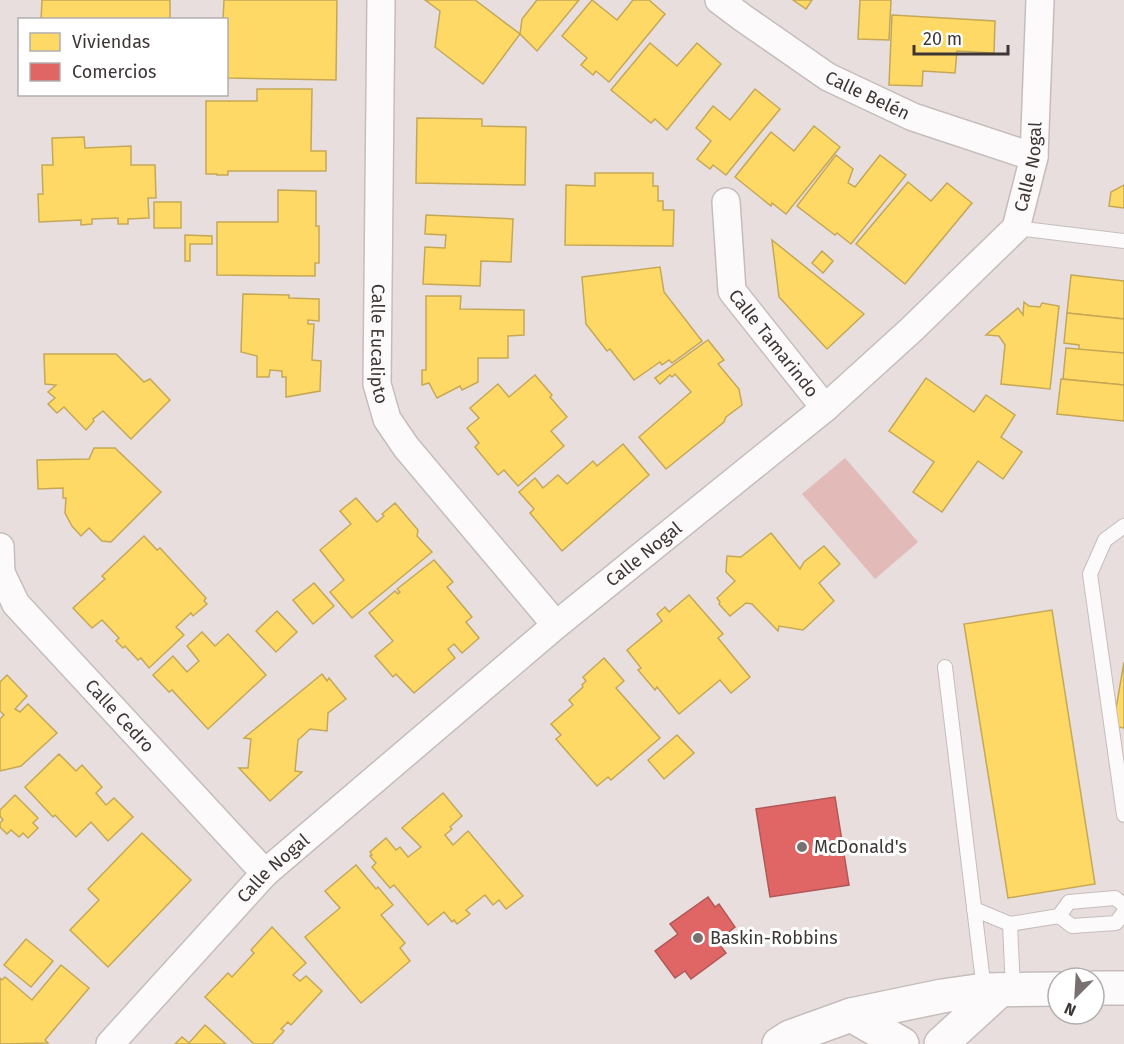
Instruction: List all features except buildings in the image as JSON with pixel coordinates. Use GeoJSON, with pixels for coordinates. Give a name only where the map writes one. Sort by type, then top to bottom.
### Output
{"type":"FeatureCollection","features":[{"type":"Feature","properties":{"kind":"street","name":"Calle Eucalipto"},"geometry":{"type":"LineString","coordinates":[[381,0],[377,384],[387,419],[406,447],[556,625]]}},
{"type":"Feature","properties":{"kind":"street","name":"Calle Belén"},"geometry":{"type":"LineString","coordinates":[[719,0],[828,77],[913,117],[1034,157]]}},
{"type":"Feature","properties":{"kind":"street","name":"Calle Nogal"},"geometry":{"type":"LineString","coordinates":[[110,1044],[265,873],[556,625],[825,408],[911,330],[1016,228],[1034,157],[1040,0]]}},
{"type":"Feature","properties":{"kind":"street","name":"Calle Tamarindo"},"geometry":{"type":"LineString","coordinates":[[726,202],[732,291],[825,408]]}},
{"type":"Feature","properties":{"kind":"street","name":"Calle Cedro"},"geometry":{"type":"LineString","coordinates":[[0,547],[0,573],[16,604],[265,873]]}},
{"type":"Feature","properties":{"kind":"street"},"geometry":{"type":"LineString","coordinates":[[1106,988],[1124,988]]}},
{"type":"Feature","properties":{"kind":"street"},"geometry":{"type":"LineString","coordinates":[[779,1044],[790,1037],[850,1015],[942,996],[999,990],[1046,989]]}},
{"type":"Feature","properties":{"kind":"street"},"geometry":{"type":"LineString","coordinates":[[941,1044],[999,990]]}},
{"type":"Feature","properties":{"kind":"street"},"geometry":{"type":"LineString","coordinates":[[850,1015],[902,1044]]}},
{"type":"Feature","properties":{"kind":"lane"},"geometry":{"type":"LineString","coordinates":[[1016,228],[1124,241]]}},
{"type":"Feature","properties":{"kind":"lane"},"geometry":{"type":"LineString","coordinates":[[1124,526],[1105,540],[1090,574],[1124,814]]}},
{"type":"Feature","properties":{"kind":"lane"},"geometry":{"type":"LineString","coordinates":[[945,667],[975,909],[999,990]]}},
{"type":"Feature","properties":{"kind":"lane"},"geometry":{"type":"LineString","coordinates":[[975,909],[1010,924],[1059,916],[1069,902],[1115,898],[1124,905]]}},
{"type":"Feature","properties":{"kind":"lane"},"geometry":{"type":"LineString","coordinates":[[1059,916],[1072,926],[1116,923],[1124,912]]}},
{"type":"Feature","properties":{"kind":"lane"},"geometry":{"type":"LineString","coordinates":[[999,990],[1010,924]]}},
{"type":"Feature","properties":{"kind":"shaded area"},"geometry":{"type":"Polygon","coordinates":[[[845,458],[918,542],[875,579],[802,494],[845,458]]]}},
{"type":"Feature","properties":{"kind":"place","name":"McDonald's"},"geometry":{"type":"Point","coordinates":[802,847]}},
{"type":"Feature","properties":{"kind":"place","name":"Baskin-Robbins"},"geometry":{"type":"Point","coordinates":[698,938]}}]}
